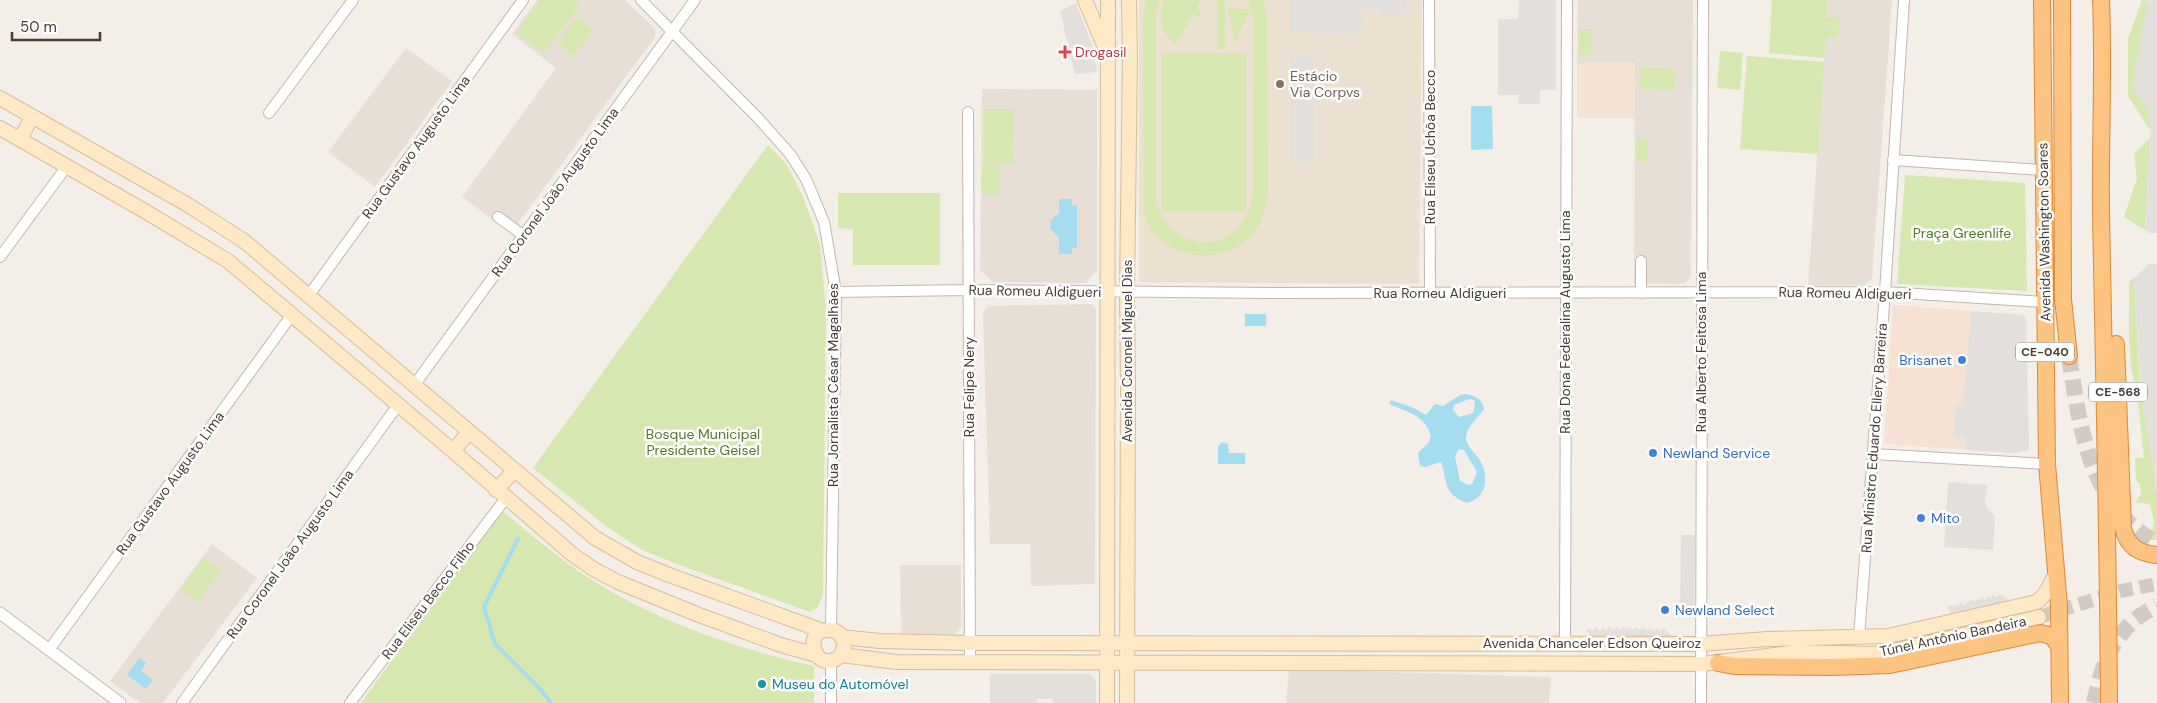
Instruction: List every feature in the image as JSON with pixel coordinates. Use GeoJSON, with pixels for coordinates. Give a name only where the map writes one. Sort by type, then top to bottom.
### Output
{"type":"FeatureCollection","features":[{"type":"Feature","properties":{"kind":"highway","name":"Avenida Washington Soares"},"geometry":{"type":"LineString","coordinates":[[2042,0],[2047,464],[2056,572],[2060,703]]}},
{"type":"Feature","properties":{"kind":"highway"},"geometry":{"type":"LineString","coordinates":[[2062,0],[2063,299],[2069,356]]}},
{"type":"Feature","properties":{"kind":"highway"},"geometry":{"type":"LineString","coordinates":[[2102,0],[2101,210],[2105,316],[2109,703]]}},
{"type":"Feature","properties":{"kind":"highway","name":"CE-568"},"geometry":{"type":"LineString","coordinates":[[2101,210],[2110,250],[2124,528],[2126,539],[2130,545],[2146,554],[2157,555]]}},
{"type":"Feature","properties":{"kind":"highway"},"geometry":{"type":"LineString","coordinates":[[1718,663],[1734,666],[1832,668],[1890,665],[2040,633],[2052,636],[2059,646]]}},
{"type":"Feature","properties":{"kind":"main road"},"geometry":{"type":"LineString","coordinates":[[1085,0],[1109,59]]}},
{"type":"Feature","properties":{"kind":"main road","name":"Avenida Coronel Miguel Dias"},"geometry":{"type":"LineString","coordinates":[[1107,703],[1108,439],[1106,293],[1108,0]]}},
{"type":"Feature","properties":{"kind":"main road","name":"Avenida Coronel Miguel Dias"},"geometry":{"type":"LineString","coordinates":[[1127,703],[1129,0]]}},
{"type":"Feature","properties":{"kind":"main road","name":"Avenida Chanceler Edson Queiroz"},"geometry":{"type":"LineString","coordinates":[[0,98],[222,225],[309,295],[595,538],[637,562],[832,633],[880,641],[1106,644],[1700,644],[1768,639],[1859,638],[1888,636],[2037,602],[2050,586],[2056,572]]}},
{"type":"Feature","properties":{"kind":"main road"},"geometry":{"type":"LineString","coordinates":[[20,139],[32,117]]}},
{"type":"Feature","properties":{"kind":"main road"},"geometry":{"type":"LineString","coordinates":[[0,128],[228,261],[573,555],[618,582],[744,632],[816,655],[822,660],[836,658],[844,646],[832,633],[818,633],[813,642],[816,655]]}},
{"type":"Feature","properties":{"kind":"main road"},"geometry":{"type":"LineString","coordinates":[[453,451],[469,432]]}},
{"type":"Feature","properties":{"kind":"main road"},"geometry":{"type":"LineString","coordinates":[[1108,439],[1127,439]]}},
{"type":"Feature","properties":{"kind":"main road"},"geometry":{"type":"LineString","coordinates":[[501,494],[514,471]]}},
{"type":"Feature","properties":{"kind":"main road","name":"Túnel Antônio Bandeira"},"geometry":{"type":"LineString","coordinates":[[1718,663],[1734,659],[1798,652],[1872,654],[1890,652],[2039,618]]}},
{"type":"Feature","properties":{"kind":"main road"},"geometry":{"type":"LineString","coordinates":[[1231,643],[1231,663]]}},
{"type":"Feature","properties":{"kind":"main road"},"geometry":{"type":"LineString","coordinates":[[1356,664],[1407,644]]}},
{"type":"Feature","properties":{"kind":"main road","name":"Avenida Chanceler Edson Queiroz"},"geometry":{"type":"LineString","coordinates":[[836,658],[897,662],[1718,663]]}},
{"type":"Feature","properties":{"kind":"street"},"geometry":{"type":"LineString","coordinates":[[270,113],[354,0]]}},
{"type":"Feature","properties":{"kind":"street","name":"Rua Gustavo Augusto Lima"},"geometry":{"type":"LineString","coordinates":[[309,295],[523,0]]}},
{"type":"Feature","properties":{"kind":"street","name":"Rua Jornalista César Magalhães"},"geometry":{"type":"LineString","coordinates":[[641,0],[757,116],[790,154],[806,179],[824,222],[836,292],[832,633]]}},
{"type":"Feature","properties":{"kind":"street","name":"Rua Coronel João Augusto Lima"},"geometry":{"type":"LineString","coordinates":[[415,384],[695,0]]}},
{"type":"Feature","properties":{"kind":"street","name":"Rua Eliseu Uchôa Becco"},"geometry":{"type":"LineString","coordinates":[[1430,0],[1430,293]]}},
{"type":"Feature","properties":{"kind":"street","name":"Rua Dona Federalina Augusto Lima"},"geometry":{"type":"LineString","coordinates":[[1565,644],[1567,0]]}},
{"type":"Feature","properties":{"kind":"street","name":"Rua Alberto Feitosa Lima"},"geometry":{"type":"LineString","coordinates":[[1701,703],[1703,0]]}},
{"type":"Feature","properties":{"kind":"street","name":"Rua Ministro Eduardo Ellery Barreira"},"geometry":{"type":"LineString","coordinates":[[1859,638],[1885,292],[1904,0]]}},
{"type":"Feature","properties":{"kind":"street","name":"Rua Felipe Nery"},"geometry":{"type":"LineString","coordinates":[[968,112],[970,662]]}},
{"type":"Feature","properties":{"kind":"street"},"geometry":{"type":"LineString","coordinates":[[1893,160],[2043,170]]}},
{"type":"Feature","properties":{"kind":"street"},"geometry":{"type":"LineString","coordinates":[[0,257],[67,166]]}},
{"type":"Feature","properties":{"kind":"street"},"geometry":{"type":"LineString","coordinates":[[498,217],[523,235]]}},
{"type":"Feature","properties":{"kind":"street"},"geometry":{"type":"LineString","coordinates":[[1641,261],[1641,293]]}},
{"type":"Feature","properties":{"kind":"street","name":"Rua Romeu Aldigueri"},"geometry":{"type":"LineString","coordinates":[[836,292],[968,290],[1106,293],[1885,292],[2044,302]]}},
{"type":"Feature","properties":{"kind":"street","name":"Rua Gustavo Augusto Lima"},"geometry":{"type":"LineString","coordinates":[[49,650],[291,316]]}},
{"type":"Feature","properties":{"kind":"street","name":"Rua Coronel João Augusto Lima"},"geometry":{"type":"LineString","coordinates":[[182,703],[398,404]]}},
{"type":"Feature","properties":{"kind":"street"},"geometry":{"type":"LineString","coordinates":[[1873,454],[2047,464]]}},
{"type":"Feature","properties":{"kind":"street","name":"Rua Eliseu Becco Filho"},"geometry":{"type":"LineString","coordinates":[[350,703],[501,494]]}},
{"type":"Feature","properties":{"kind":"street"},"geometry":{"type":"LineString","coordinates":[[0,613],[120,703]]}},
{"type":"Feature","properties":{"kind":"street"},"geometry":{"type":"LineString","coordinates":[[831,703],[836,658]]}},
{"type":"Feature","properties":{"kind":"shaded area"},"geometry":{"type":"Polygon","coordinates":[[[537,0],[625,0],[655,29],[655,37],[511,233],[462,197],[556,68],[512,34],[537,0]]]}},
{"type":"Feature","properties":{"kind":"shaded area","name":"Estácio Via Corpvs"},"geometry":{"type":"Polygon","coordinates":[[[1139,0],[1422,0],[1419,284],[1140,282],[1139,0]]]}},
{"type":"Feature","properties":{"kind":"shaded area"},"geometry":{"type":"Polygon","coordinates":[[[1290,0],[1406,0],[1406,14],[1380,14],[1380,10],[1364,10],[1363,33],[1289,32],[1290,0]]]}},
{"type":"Feature","properties":{"kind":"shaded area"},"geometry":{"type":"Polygon","coordinates":[[[1519,0],[1556,0],[1556,90],[1540,90],[1540,104],[1518,104],[1519,95],[1498,95],[1498,19],[1518,19],[1519,0]]]}},
{"type":"Feature","properties":{"kind":"shaded area"},"geometry":{"type":"Polygon","coordinates":[[[1578,0],[1693,0],[1691,277],[1684,284],[1634,283],[1635,63],[1577,63],[1578,0]]]}},
{"type":"Feature","properties":{"kind":"shaded area"},"geometry":{"type":"Polygon","coordinates":[[[1828,0],[1892,0],[1872,279],[1865,285],[1808,286],[1828,0]]]}},
{"type":"Feature","properties":{"kind":"shaded area"},"geometry":{"type":"Polygon","coordinates":[[[2150,0],[2157,0],[2157,233],[2149,233],[2145,230],[2151,118],[2146,107],[2131,86],[2135,82],[2132,77],[2137,73],[2133,69],[2137,65],[2134,61],[2140,57],[2136,52],[2141,48],[2138,44],[2142,40],[2139,36],[2144,32],[2140,28],[2145,24],[2142,20],[2147,16],[2144,12],[2149,8],[2146,4],[2150,0]]]}},
{"type":"Feature","properties":{"kind":"shaded area"},"geometry":{"type":"Polygon","coordinates":[[[1076,3],[1092,45],[1097,72],[1075,74],[1060,11],[1076,3]]]}},
{"type":"Feature","properties":{"kind":"shaded area"},"geometry":{"type":"Polygon","coordinates":[[[406,48],[452,81],[375,187],[328,152],[406,48]]]}},
{"type":"Feature","properties":{"kind":"shaded area"},"geometry":{"type":"Polygon","coordinates":[[[1291,56],[1314,56],[1313,162],[1291,162],[1291,56]]]}},
{"type":"Feature","properties":{"kind":"shaded area"},"geometry":{"type":"Polygon","coordinates":[[[1577,63],[1635,63],[1635,118],[1577,118],[1577,63]]]}},
{"type":"Feature","properties":{"kind":"shaded area"},"geometry":{"type":"Polygon","coordinates":[[[982,89],[1097,90],[1097,270],[1086,283],[993,282],[980,270],[982,89]]]}},
{"type":"Feature","properties":{"kind":"shaded area"},"geometry":{"type":"Polygon","coordinates":[[[2149,264],[2157,264],[2157,492],[2141,392],[2134,278],[2149,264]]]}},
{"type":"Feature","properties":{"kind":"shaded area"},"geometry":{"type":"Polygon","coordinates":[[[1092,304],[1096,309],[1095,584],[1031,586],[1030,544],[990,544],[983,312],[989,306],[1092,304]]]}},
{"type":"Feature","properties":{"kind":"shaded area"},"geometry":{"type":"Polygon","coordinates":[[[1893,305],[2022,315],[2026,318],[2029,450],[2015,453],[1884,444],[1893,305]]]}},
{"type":"Feature","properties":{"kind":"shaded area"},"geometry":{"type":"Polygon","coordinates":[[[1971,311],[2022,315],[2026,318],[2029,450],[2015,453],[1966,450],[1966,439],[1953,437],[1956,406],[1963,406],[1971,311]]]}},
{"type":"Feature","properties":{"kind":"shaded area"},"geometry":{"type":"Polygon","coordinates":[[[1948,482],[1987,485],[1985,502],[1987,509],[1995,516],[1993,550],[1944,547],[1948,482]]]}},
{"type":"Feature","properties":{"kind":"shaded area"},"geometry":{"type":"Polygon","coordinates":[[[1681,535],[1695,535],[1694,611],[1680,610],[1681,535]]]}},
{"type":"Feature","properties":{"kind":"shaded area"},"geometry":{"type":"Polygon","coordinates":[[[212,544],[257,578],[163,703],[140,703],[110,681],[212,544]]]}},
{"type":"Feature","properties":{"kind":"shaded area"},"geometry":{"type":"Polygon","coordinates":[[[900,565],[961,565],[961,628],[955,634],[901,635],[900,565]]]}},
{"type":"Feature","properties":{"kind":"shaded area"},"geometry":{"type":"Polygon","coordinates":[[[1999,594],[2013,602],[1949,616],[1951,611],[1947,608],[1950,605],[1953,607],[1955,604],[1958,606],[1960,603],[1964,605],[1971,599],[1975,602],[1982,597],[1985,600],[1988,596],[1991,598],[1993,595],[1997,597],[1999,594]]]}},
{"type":"Feature","properties":{"kind":"shaded area"},"geometry":{"type":"Polygon","coordinates":[[[1610,626],[1613,630],[1616,627],[1620,630],[1623,627],[1627,630],[1630,627],[1633,630],[1636,627],[1640,630],[1643,627],[1647,631],[1650,628],[1653,631],[1657,628],[1660,631],[1664,628],[1675,639],[1586,638],[1590,634],[1586,631],[1589,628],[1593,631],[1596,627],[1600,631],[1603,627],[1606,630],[1610,626]]]}},
{"type":"Feature","properties":{"kind":"shaded area"},"geometry":{"type":"Polygon","coordinates":[[[1289,669],[1551,677],[1549,703],[1286,703],[1289,669]]]}},
{"type":"Feature","properties":{"kind":"shaded area"},"geometry":{"type":"Polygon","coordinates":[[[990,674],[1090,674],[1096,681],[1096,703],[1053,703],[1053,699],[1037,699],[1037,703],[990,703],[990,674]]]}},
{"type":"Feature","properties":{"kind":"green space"},"geometry":{"type":"Polygon","coordinates":[[[540,0],[574,0],[580,4],[544,53],[516,33],[540,0]]]}},
{"type":"Feature","properties":{"kind":"green space"},"geometry":{"type":"Polygon","coordinates":[[[1146,0],[1160,0],[1156,13],[1156,203],[1161,214],[1173,229],[1186,238],[1199,242],[1212,242],[1224,238],[1243,221],[1253,194],[1254,20],[1248,0],[1264,0],[1267,17],[1268,194],[1263,216],[1255,232],[1240,245],[1228,251],[1214,255],[1200,255],[1186,253],[1173,248],[1151,230],[1144,213],[1143,16],[1146,0]]]}},
{"type":"Feature","properties":{"kind":"green space"},"geometry":{"type":"Polygon","coordinates":[[[1164,0],[1201,0],[1196,9],[1201,12],[1198,18],[1193,15],[1176,45],[1167,35],[1162,25],[1161,14],[1164,0]]]}},
{"type":"Feature","properties":{"kind":"green space"},"geometry":{"type":"Polygon","coordinates":[[[1217,0],[1225,0],[1225,49],[1217,49],[1217,0]]]}},
{"type":"Feature","properties":{"kind":"green space"},"geometry":{"type":"Polygon","coordinates":[[[1772,0],[1828,0],[1827,17],[1840,17],[1838,38],[1826,37],[1824,58],[1769,53],[1772,0]]]}},
{"type":"Feature","properties":{"kind":"green space"},"geometry":{"type":"Polygon","coordinates":[[[2142,0],[2150,1],[2136,82],[2151,118],[2150,130],[2128,96],[2128,39],[2142,0]]]}},
{"type":"Feature","properties":{"kind":"green space"},"geometry":{"type":"Polygon","coordinates":[[[1227,7],[1251,10],[1237,36],[1239,38],[1237,42],[1233,40],[1234,36],[1227,7]]]}},
{"type":"Feature","properties":{"kind":"green space"},"geometry":{"type":"Polygon","coordinates":[[[576,17],[593,30],[574,56],[557,43],[576,17]]]}},
{"type":"Feature","properties":{"kind":"green space"},"geometry":{"type":"Polygon","coordinates":[[[1579,29],[1592,29],[1591,56],[1578,55],[1579,29]]]}},
{"type":"Feature","properties":{"kind":"green space"},"geometry":{"type":"Polygon","coordinates":[[[1720,51],[1743,53],[1740,90],[1717,88],[1720,51]]]}},
{"type":"Feature","properties":{"kind":"green space"},"geometry":{"type":"Polygon","coordinates":[[[1162,53],[1246,53],[1246,211],[1162,211],[1162,53]]]}},
{"type":"Feature","properties":{"kind":"green space"},"geometry":{"type":"Polygon","coordinates":[[[1747,56],[1824,62],[1818,154],[1740,149],[1747,56]]]}},
{"type":"Feature","properties":{"kind":"green space"},"geometry":{"type":"Polygon","coordinates":[[[1640,68],[1676,69],[1675,90],[1639,89],[1640,68]]]}},
{"type":"Feature","properties":{"kind":"green space"},"geometry":{"type":"Polygon","coordinates":[[[984,109],[1014,109],[1013,164],[984,164],[984,109]]]}},
{"type":"Feature","properties":{"kind":"green space"},"geometry":{"type":"Polygon","coordinates":[[[2150,138],[2145,230],[2124,217],[2137,179],[2134,154],[2150,138]]]}},
{"type":"Feature","properties":{"kind":"green space"},"geometry":{"type":"Polygon","coordinates":[[[1636,139],[1648,140],[1647,161],[1636,161],[1636,139]]]}},
{"type":"Feature","properties":{"kind":"green space","name":"Bosque Municipal Presidente Geisel"},"geometry":{"type":"Polygon","coordinates":[[[768,145],[787,165],[804,199],[820,245],[826,311],[823,594],[818,607],[810,612],[642,550],[607,527],[533,468],[768,145]]]}},
{"type":"Feature","properties":{"kind":"green space"},"geometry":{"type":"Polygon","coordinates":[[[982,165],[1000,165],[1000,195],[982,194],[982,165]]]}},
{"type":"Feature","properties":{"kind":"green space","name":"Praça Greenlife"},"geometry":{"type":"Polygon","coordinates":[[[1905,175],[2025,183],[2027,291],[1897,284],[1905,175]]]}},
{"type":"Feature","properties":{"kind":"green space"},"geometry":{"type":"Polygon","coordinates":[[[838,193],[940,193],[940,265],[853,265],[853,229],[838,228],[838,193]]]}},
{"type":"Feature","properties":{"kind":"green space"},"geometry":{"type":"Polygon","coordinates":[[[2134,278],[2140,387],[2136,386],[2133,375],[2129,335],[2129,282],[2134,278]]]}},
{"type":"Feature","properties":{"kind":"green space"},"geometry":{"type":"Polygon","coordinates":[[[2137,392],[2141,392],[2157,492],[2157,540],[2150,540],[2154,522],[2150,504],[2136,502],[2141,494],[2140,484],[2136,480],[2135,458],[2144,458],[2137,392]]]}},
{"type":"Feature","properties":{"kind":"green space"},"geometry":{"type":"Polygon","coordinates":[[[501,510],[548,549],[585,576],[649,611],[703,634],[730,643],[814,666],[814,703],[361,703],[501,510]]]}},
{"type":"Feature","properties":{"kind":"green space"},"geometry":{"type":"Polygon","coordinates":[[[203,558],[221,570],[198,602],[181,590],[203,558]]]}},
{"type":"Feature","properties":{"kind":"water"},"geometry":{"type":"Polygon","coordinates":[[[1471,106],[1492,106],[1493,149],[1471,150],[1471,106]]]}},
{"type":"Feature","properties":{"kind":"water"},"geometry":{"type":"Polygon","coordinates":[[[1059,199],[1072,199],[1072,205],[1077,205],[1077,248],[1072,248],[1072,254],[1059,254],[1059,238],[1050,228],[1051,220],[1059,213],[1059,199]]]}},
{"type":"Feature","properties":{"kind":"water"},"geometry":{"type":"Polygon","coordinates":[[[1245,314],[1266,314],[1266,326],[1245,326],[1245,314]]]}},
{"type":"Feature","properties":{"kind":"water"},"geometry":{"type":"Polygon","coordinates":[[[1460,395],[1471,395],[1479,400],[1484,409],[1470,427],[1466,439],[1485,472],[1485,485],[1479,496],[1467,503],[1453,495],[1450,491],[1441,462],[1425,467],[1420,466],[1418,453],[1429,442],[1431,437],[1425,424],[1415,415],[1389,404],[1391,400],[1414,408],[1426,415],[1435,404],[1443,406],[1460,395]],[[1469,399],[1454,405],[1453,410],[1459,417],[1473,413],[1474,400],[1469,399]],[[1459,449],[1455,456],[1460,481],[1468,485],[1472,484],[1477,472],[1464,450],[1459,449]]]}},
{"type":"Feature","properties":{"kind":"water"},"geometry":{"type":"Polygon","coordinates":[[[1222,442],[1228,444],[1229,453],[1245,453],[1245,464],[1218,464],[1218,446],[1222,442]]]}},
{"type":"Feature","properties":{"kind":"water"},"geometry":{"type":"Polygon","coordinates":[[[139,658],[146,663],[141,671],[153,680],[146,689],[127,675],[139,658]]]}},
{"type":"Feature","properties":{"kind":"waterway"},"geometry":{"type":"LineString","coordinates":[[518,539],[484,607],[495,644],[542,691],[551,703]]}},
{"type":"Feature","properties":{"kind":"tunnel"},"geometry":{"type":"LineString","coordinates":[[2069,356],[2083,436],[2091,462],[2102,486],[2116,508],[2134,527],[2157,543]]}},
{"type":"Feature","properties":{"kind":"tunnel"},"geometry":{"type":"LineString","coordinates":[[2039,617],[2121,591],[2157,584]]}},
{"type":"Feature","properties":{"kind":"tunnel"},"geometry":{"type":"LineString","coordinates":[[2094,703],[2102,673],[2113,646],[2131,624],[2157,606]]}},
{"type":"Feature","properties":{"kind":"place","name":"Drogasil"},"geometry":{"type":"Point","coordinates":[1065,52]}},
{"type":"Feature","properties":{"kind":"place","name":"Estácio Via Corpvs"},"geometry":{"type":"Point","coordinates":[1280,84]}},
{"type":"Feature","properties":{"kind":"place","name":"Brisanet"},"geometry":{"type":"Point","coordinates":[1962,360]}},
{"type":"Feature","properties":{"kind":"place","name":"Newland Service"},"geometry":{"type":"Point","coordinates":[1653,453]}},
{"type":"Feature","properties":{"kind":"place","name":"Mito"},"geometry":{"type":"Point","coordinates":[1921,518]}},
{"type":"Feature","properties":{"kind":"place","name":"Newland Select"},"geometry":{"type":"Point","coordinates":[1665,610]}},
{"type":"Feature","properties":{"kind":"place","name":"Museu do Automóvel"},"geometry":{"type":"Point","coordinates":[762,684]}}]}
